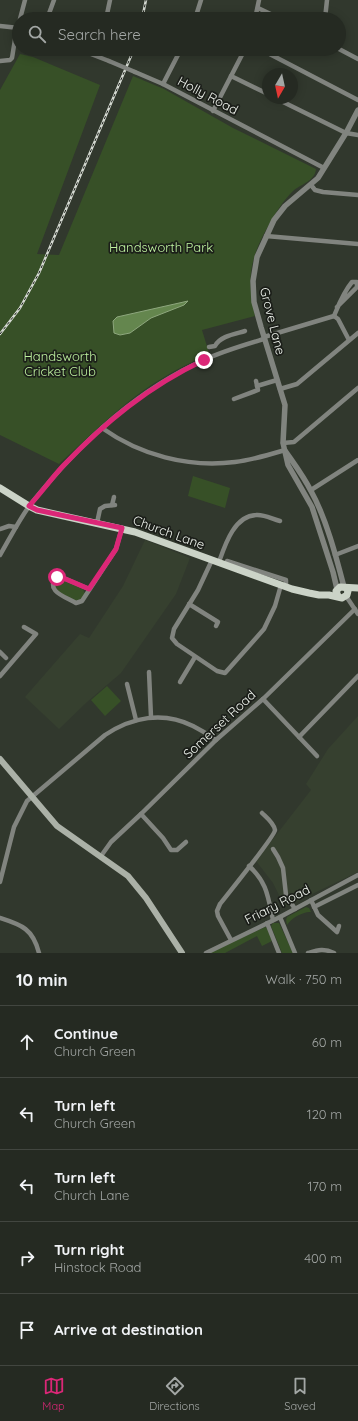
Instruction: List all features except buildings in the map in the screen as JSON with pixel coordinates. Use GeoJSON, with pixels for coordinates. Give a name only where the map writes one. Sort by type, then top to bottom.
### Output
{"type":"FeatureCollection","features":[{"type":"Feature","properties":{"kind":"main road","name":"Church Lane"},"geometry":{"type":"LineString","coordinates":[[0,488],[37,510],[122,528],[283,586],[319,595],[343,593]]}},
{"type":"Feature","properties":{"kind":"main road"},"geometry":{"type":"LineString","coordinates":[[343,593],[356,588]]}},
{"type":"Feature","properties":{"kind":"main road"},"geometry":{"type":"LineString","coordinates":[[0,759],[31,798],[57,826],[128,876],[146,898],[182,953]]}},
{"type":"Feature","properties":{"kind":"street"},"geometry":{"type":"LineString","coordinates":[[22,12],[25,0]]}},
{"type":"Feature","properties":{"kind":"street"},"geometry":{"type":"LineString","coordinates":[[50,12],[54,0]]}},
{"type":"Feature","properties":{"kind":"street"},"geometry":{"type":"LineString","coordinates":[[107,12],[110,0]]}},
{"type":"Feature","properties":{"kind":"street"},"geometry":{"type":"LineString","coordinates":[[197,12],[201,0]]}},
{"type":"Feature","properties":{"kind":"street"},"geometry":{"type":"LineString","coordinates":[[257,12],[260,0]]}},
{"type":"Feature","properties":{"kind":"street"},"geometry":{"type":"LineString","coordinates":[[326,12],[327,0]]}},
{"type":"Feature","properties":{"kind":"street"},"geometry":{"type":"LineString","coordinates":[[258,8],[266,12]]}},
{"type":"Feature","properties":{"kind":"street"},"geometry":{"type":"LineString","coordinates":[[0,26],[12,26]]}},
{"type":"Feature","properties":{"kind":"street"},"geometry":{"type":"LineString","coordinates":[[346,53],[358,59]]}},
{"type":"Feature","properties":{"kind":"street"},"geometry":{"type":"LineString","coordinates":[[0,62],[10,60],[12,56]]}},
{"type":"Feature","properties":{"kind":"street","name":"Holly Road"},"geometry":{"type":"LineString","coordinates":[[98,56],[163,84],[324,168]]}},
{"type":"Feature","properties":{"kind":"street"},"geometry":{"type":"LineString","coordinates":[[163,84],[177,56]]}},
{"type":"Feature","properties":{"kind":"street"},"geometry":{"type":"LineString","coordinates":[[213,111],[241,56]]}},
{"type":"Feature","properties":{"kind":"street"},"geometry":{"type":"LineString","coordinates":[[273,56],[358,100]]}},
{"type":"Feature","properties":{"kind":"street"},"geometry":{"type":"LineString","coordinates":[[231,76],[262,91]]}},
{"type":"Feature","properties":{"kind":"street"},"geometry":{"type":"LineString","coordinates":[[287,104],[346,134],[358,136]]}},
{"type":"Feature","properties":{"kind":"street","name":"Grove Lane"},"geometry":{"type":"LineString","coordinates":[[343,593],[333,572],[314,512],[288,465],[283,443],[285,405],[254,302],[253,282],[255,262],[266,236],[279,212],[292,199],[318,178],[346,134],[358,110]]}},
{"type":"Feature","properties":{"kind":"street"},"geometry":{"type":"LineString","coordinates":[[311,185],[315,190],[323,192],[358,195]]}},
{"type":"Feature","properties":{"kind":"street"},"geometry":{"type":"LineString","coordinates":[[266,236],[358,244]]}},
{"type":"Feature","properties":{"kind":"street"},"geometry":{"type":"LineString","coordinates":[[334,316],[337,307],[349,286],[352,282],[356,282],[358,286],[337,307]]}},
{"type":"Feature","properties":{"kind":"street"},"geometry":{"type":"LineString","coordinates":[[0,555],[29,506],[62,467],[102,428],[130,404],[167,378],[218,354],[334,316]]}},
{"type":"Feature","properties":{"kind":"street"},"geometry":{"type":"LineString","coordinates":[[334,316],[338,319],[349,340]]}},
{"type":"Feature","properties":{"kind":"street"},"geometry":{"type":"LineString","coordinates":[[209,347],[215,346],[217,342],[225,336],[245,331]]}},
{"type":"Feature","properties":{"kind":"street"},"geometry":{"type":"LineString","coordinates":[[280,389],[297,384],[358,332]]}},
{"type":"Feature","properties":{"kind":"street"},"geometry":{"type":"LineString","coordinates":[[215,346],[218,354]]}},
{"type":"Feature","properties":{"kind":"street"},"geometry":{"type":"LineString","coordinates":[[234,399],[258,390],[256,383],[277,380]]}},
{"type":"Feature","properties":{"kind":"street"},"geometry":{"type":"LineString","coordinates":[[283,443],[294,442],[358,388]]}},
{"type":"Feature","properties":{"kind":"street"},"geometry":{"type":"LineString","coordinates":[[102,428],[118,439],[149,453],[190,462],[209,464],[234,463],[262,458],[285,450]]}},
{"type":"Feature","properties":{"kind":"street","name":"Grove Lane"},"geometry":{"type":"LineString","coordinates":[[285,450],[311,490],[316,501],[336,555],[343,593]]}},
{"type":"Feature","properties":{"kind":"street"},"geometry":{"type":"LineString","coordinates":[[311,490],[358,460]]}},
{"type":"Feature","properties":{"kind":"street"},"geometry":{"type":"LineString","coordinates":[[97,523],[100,509],[105,506],[114,505],[114,497]]}},
{"type":"Feature","properties":{"kind":"street"},"geometry":{"type":"LineString","coordinates":[[280,521],[264,515],[256,515],[242,519],[231,534],[174,629],[172,638],[177,644],[195,657],[217,671],[225,673],[264,629],[283,586]]}},
{"type":"Feature","properties":{"kind":"street"},"geometry":{"type":"LineString","coordinates":[[0,529],[9,526],[16,527]]}},
{"type":"Feature","properties":{"kind":"street"},"geometry":{"type":"LineString","coordinates":[[89,589],[61,577],[57,577],[53,581],[52,587],[54,591],[76,603],[82,601],[116,549],[122,528]]}},
{"type":"Feature","properties":{"kind":"street"},"geometry":{"type":"LineString","coordinates":[[336,555],[356,548]]}},
{"type":"Feature","properties":{"kind":"street","name":"Church Lane"},"geometry":{"type":"LineString","coordinates":[[228,561],[286,580],[283,586]]}},
{"type":"Feature","properties":{"kind":"street"},"geometry":{"type":"LineString","coordinates":[[343,593],[356,612]]}},
{"type":"Feature","properties":{"kind":"street"},"geometry":{"type":"LineString","coordinates":[[189,604],[215,619],[218,622],[216,626]]}},
{"type":"Feature","properties":{"kind":"street","name":"Somerset Road"},"geometry":{"type":"LineString","coordinates":[[101,856],[111,842],[216,740],[263,699],[356,612]]}},
{"type":"Feature","properties":{"kind":"street"},"geometry":{"type":"LineString","coordinates":[[0,676],[36,634],[24,627]]}},
{"type":"Feature","properties":{"kind":"street"},"geometry":{"type":"LineString","coordinates":[[0,654],[6,658]]}},
{"type":"Feature","properties":{"kind":"street"},"geometry":{"type":"LineString","coordinates":[[180,682],[195,657]]}},
{"type":"Feature","properties":{"kind":"street"},"geometry":{"type":"LineString","coordinates":[[149,672],[151,717]]}},
{"type":"Feature","properties":{"kind":"street"},"geometry":{"type":"LineString","coordinates":[[299,737],[358,676]]}},
{"type":"Feature","properties":{"kind":"street"},"geometry":{"type":"LineString","coordinates":[[127,684],[136,720]]}},
{"type":"Feature","properties":{"kind":"street"},"geometry":{"type":"LineString","coordinates":[[263,699],[317,756]]}},
{"type":"Feature","properties":{"kind":"street"},"geometry":{"type":"LineString","coordinates":[[0,880],[14,827],[27,801],[105,735],[117,727],[136,720],[151,717],[172,719],[185,722],[216,740]]}},
{"type":"Feature","properties":{"kind":"street"},"geometry":{"type":"LineString","coordinates":[[231,940],[218,916],[217,910],[249,866],[266,846],[274,833],[274,825],[262,813]]}},
{"type":"Feature","properties":{"kind":"street"},"geometry":{"type":"LineString","coordinates":[[141,814],[163,838],[171,850],[177,850],[186,842]]}},
{"type":"Feature","properties":{"kind":"street"},"geometry":{"type":"LineString","coordinates":[[273,849],[283,868],[286,895],[294,909]]}},
{"type":"Feature","properties":{"kind":"street"},"geometry":{"type":"LineString","coordinates":[[249,866],[264,884],[269,899],[273,920]]}},
{"type":"Feature","properties":{"kind":"street","name":"Friary Road"},"geometry":{"type":"LineString","coordinates":[[206,953],[280,917],[358,875]]}},
{"type":"Feature","properties":{"kind":"street","name":"Friary Road"},"geometry":{"type":"LineString","coordinates":[[314,907],[358,885]]}},
{"type":"Feature","properties":{"kind":"street"},"geometry":{"type":"LineString","coordinates":[[311,900],[318,915],[337,932],[339,926]]}},
{"type":"Feature","properties":{"kind":"street"},"geometry":{"type":"LineString","coordinates":[[280,917],[295,953]]}},
{"type":"Feature","properties":{"kind":"street"},"geometry":{"type":"LineString","coordinates":[[0,918],[22,927],[28,932],[36,941],[39,953]]}},
{"type":"Feature","properties":{"kind":"street"},"geometry":{"type":"LineString","coordinates":[[267,923],[279,953]]}},
{"type":"Feature","properties":{"kind":"street"},"geometry":{"type":"LineString","coordinates":[[308,953],[320,949],[326,949],[334,953]]}},
{"type":"Feature","properties":{"kind":"shaded area"},"geometry":{"type":"Polygon","coordinates":[[[188,301],[184,305],[151,318],[130,333],[120,335],[114,333],[113,321],[117,317],[188,301]]]}},
{"type":"Feature","properties":{"kind":"shaded area"},"geometry":{"type":"Polygon","coordinates":[[[145,540],[190,558],[176,594],[121,673],[87,702],[59,729],[25,697],[80,634],[89,638],[123,586],[145,540]]]}},
{"type":"Feature","properties":{"kind":"shaded area"},"geometry":{"type":"Polygon","coordinates":[[[358,716],[358,872],[285,907],[273,883],[256,861],[311,790],[306,784],[328,749],[358,716]]]}},
{"type":"Feature","properties":{"kind":"green space","name":"Handsworth Park"},"geometry":{"type":"Polygon","coordinates":[[[19,56],[33,57],[100,85],[37,254],[59,255],[133,76],[164,89],[233,128],[316,169],[313,177],[293,191],[277,211],[258,247],[254,257],[251,279],[252,302],[255,316],[202,330],[209,353],[171,373],[137,395],[110,417],[59,464],[0,435],[0,90],[19,56]]]}},
{"type":"Feature","properties":{"kind":"green space"},"geometry":{"type":"Polygon","coordinates":[[[193,476],[230,488],[225,508],[188,496],[193,476]]]}},
{"type":"Feature","properties":{"kind":"green space"},"geometry":{"type":"Polygon","coordinates":[[[58,579],[83,589],[85,594],[82,599],[77,601],[56,591],[54,584],[58,579]]]}},
{"type":"Feature","properties":{"kind":"green space"},"geometry":{"type":"Polygon","coordinates":[[[107,686],[121,701],[105,716],[91,700],[107,686]]]}},
{"type":"Feature","properties":{"kind":"green space"},"geometry":{"type":"Polygon","coordinates":[[[306,907],[309,908],[311,912],[298,916],[291,920],[287,925],[287,917],[306,907]]]}},
{"type":"Feature","properties":{"kind":"green space"},"geometry":{"type":"Polygon","coordinates":[[[273,923],[279,923],[293,953],[282,953],[271,926],[273,923]]]}},
{"type":"Feature","properties":{"kind":"green space"},"geometry":{"type":"Polygon","coordinates":[[[265,927],[267,928],[272,941],[262,946],[257,936],[225,953],[210,953],[265,927]]]}},
{"type":"Feature","properties":{"kind":"railway"},"geometry":{"type":"LineString","coordinates":[[143,12],[146,0]]}},
{"type":"Feature","properties":{"kind":"railway"},"geometry":{"type":"LineString","coordinates":[[0,334],[20,308],[39,273],[131,56]]}},
{"type":"Feature","properties":{"kind":"route"},"geometry":{"type":"LineString","coordinates":[[57,577],[61,577],[89,589],[116,549],[122,528],[37,510],[29,506],[62,467],[102,428],[130,404],[167,378],[204,360]]}},
{"type":"Feature","properties":{"kind":"park label","name":"Handsworth Cricket Club"},"geometry":{"type":"Point","coordinates":[60,364]}}]}
